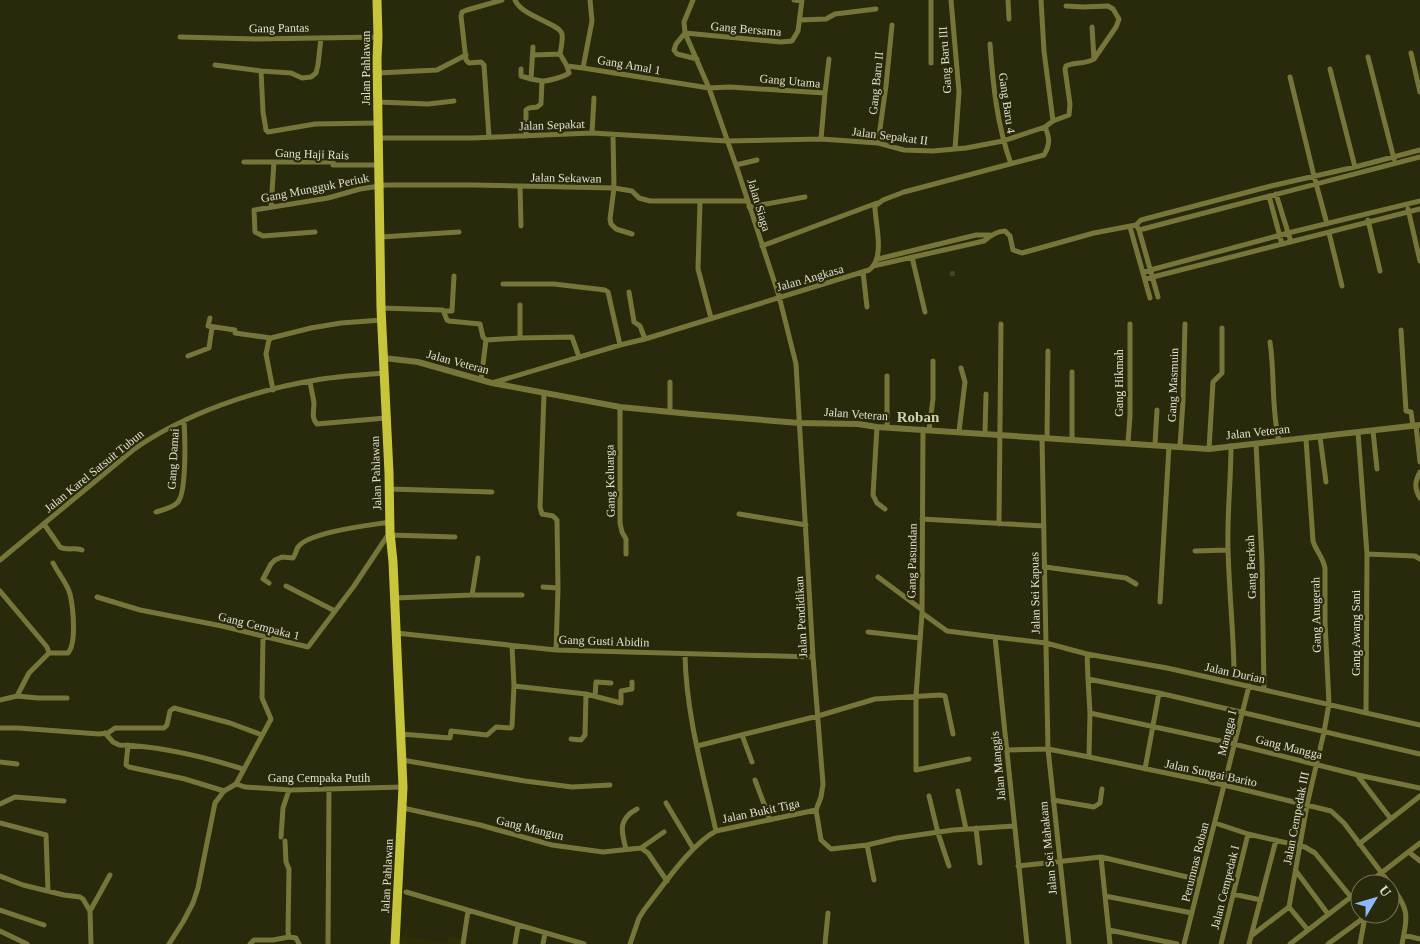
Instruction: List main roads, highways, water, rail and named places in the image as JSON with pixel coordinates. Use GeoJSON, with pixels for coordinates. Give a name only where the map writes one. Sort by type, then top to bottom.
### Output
{"type":"FeatureCollection","features":[{"type":"Feature","properties":{"kind":"main road","name":"Jalan Pahlawan"},"geometry":{"type":"LineString","coordinates":[[376,0],[381,308],[403,786],[403,891],[395,944]]}},
{"type":"Feature","properties":{"kind":"tunnel"},"geometry":{"type":"LineString","coordinates":[[950,274],[957,273]]}},
{"type":"Feature","properties":{"kind":"district","name":"Roban"},"geometry":{"type":"Point","coordinates":[918,417]}}]}
